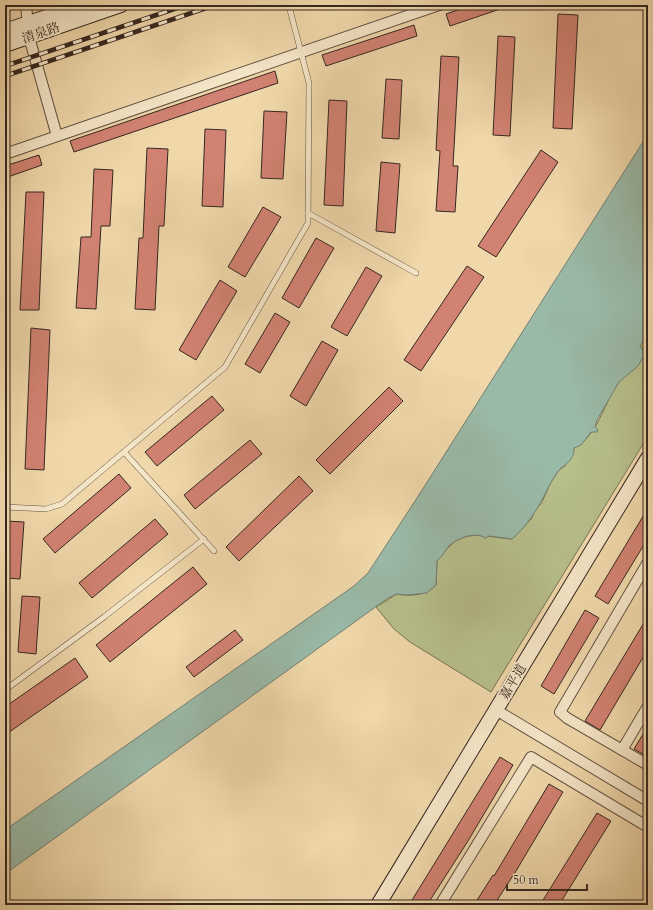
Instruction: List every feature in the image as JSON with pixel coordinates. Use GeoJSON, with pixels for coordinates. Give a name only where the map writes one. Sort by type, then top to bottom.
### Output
{"type":"FeatureCollection","features":[{"type":"Feature","properties":{"kind":"street"},"geometry":{"type":"LineString","coordinates":[[26,5],[28,30],[57,136]]}},
{"type":"Feature","properties":{"kind":"street","name":"清泉路"},"geometry":{"type":"LineString","coordinates":[[5,45],[28,30],[82,5]]}},
{"type":"Feature","properties":{"kind":"street","name":"清泉路"},"geometry":{"type":"LineString","coordinates":[[5,31],[28,30],[121,5]]}},
{"type":"Feature","properties":{"kind":"street"},"geometry":{"type":"LineString","coordinates":[[5,154],[301,51],[439,5]]}},
{"type":"Feature","properties":{"kind":"street","name":"嘉平道"},"geometry":{"type":"LineString","coordinates":[[389,905],[499,713],[646,468]]}},
{"type":"Feature","properties":{"kind":"street"},"geometry":{"type":"LineString","coordinates":[[648,562],[560,712],[567,718],[648,765]]}},
{"type":"Feature","properties":{"kind":"street"},"geometry":{"type":"LineString","coordinates":[[622,750],[648,706]]}},
{"type":"Feature","properties":{"kind":"street"},"geometry":{"type":"LineString","coordinates":[[499,713],[648,801]]}},
{"type":"Feature","properties":{"kind":"street","name":"嘉平道"},"geometry":{"type":"LineString","coordinates":[[378,905],[499,713]]}},
{"type":"Feature","properties":{"kind":"street"},"geometry":{"type":"LineString","coordinates":[[440,905],[531,757],[648,827]]}},
{"type":"Feature","properties":{"kind":"lane"},"geometry":{"type":"LineString","coordinates":[[5,507],[46,509],[62,504],[225,368],[308,223],[309,83],[290,10]]}},
{"type":"Feature","properties":{"kind":"lane"},"geometry":{"type":"LineString","coordinates":[[308,213],[416,273]]}},
{"type":"Feature","properties":{"kind":"lane"},"geometry":{"type":"LineString","coordinates":[[124,452],[214,551]]}},
{"type":"Feature","properties":{"kind":"lane"},"geometry":{"type":"LineString","coordinates":[[5,690],[104,617],[204,539]]}},
{"type":"Feature","properties":{"kind":"green space"},"geometry":{"type":"Polygon","coordinates":[[[648,332],[648,436],[491,692],[410,642],[394,629],[376,607],[397,594],[408,595],[423,593],[436,585],[437,561],[455,541],[470,536],[487,536],[512,539],[532,518],[535,509],[541,504],[551,482],[559,470],[565,466],[574,448],[589,436],[618,383],[642,359],[645,354],[640,346],[648,332]]]}},
{"type":"Feature","properties":{"kind":"shaded area"},"geometry":{"type":"Polygon","coordinates":[[[648,134],[648,332],[640,346],[645,354],[638,366],[619,382],[597,420],[595,427],[598,430],[597,432],[591,432],[581,445],[574,448],[572,457],[556,474],[532,516],[520,531],[512,539],[489,536],[485,538],[472,535],[452,543],[437,561],[436,585],[427,593],[405,595],[397,594],[388,598],[5,874],[5,830],[354,586],[368,573],[648,134]]]}},
{"type":"Feature","properties":{"kind":"building"},"geometry":{"type":"Polygon","coordinates":[[[472,5],[506,5],[506,7],[450,26],[446,14],[472,5]]]}},
{"type":"Feature","properties":{"kind":"building"},"geometry":{"type":"Polygon","coordinates":[[[558,14],[578,15],[572,129],[553,128],[558,14]]]}},
{"type":"Feature","properties":{"kind":"building"},"geometry":{"type":"Polygon","coordinates":[[[414,25],[417,36],[326,66],[322,55],[414,25]]]}},
{"type":"Feature","properties":{"kind":"building"},"geometry":{"type":"Polygon","coordinates":[[[498,36],[515,37],[510,136],[493,135],[498,36]]]}},
{"type":"Feature","properties":{"kind":"building"},"geometry":{"type":"Polygon","coordinates":[[[441,56],[459,57],[453,166],[458,166],[455,212],[436,211],[440,151],[436,150],[441,56]]]}},
{"type":"Feature","properties":{"kind":"building"},"geometry":{"type":"Polygon","coordinates":[[[275,71],[278,83],[74,152],[70,141],[275,71]]]}},
{"type":"Feature","properties":{"kind":"building"},"geometry":{"type":"Polygon","coordinates":[[[386,79],[402,80],[399,139],[382,138],[386,79]]]}},
{"type":"Feature","properties":{"kind":"building"},"geometry":{"type":"Polygon","coordinates":[[[329,100],[347,101],[343,206],[324,205],[329,100]]]}},
{"type":"Feature","properties":{"kind":"building"},"geometry":{"type":"Polygon","coordinates":[[[264,111],[287,112],[283,179],[261,178],[264,111]]]}},
{"type":"Feature","properties":{"kind":"building"},"geometry":{"type":"Polygon","coordinates":[[[205,129],[226,130],[223,207],[202,206],[205,129]]]}},
{"type":"Feature","properties":{"kind":"building"},"geometry":{"type":"Polygon","coordinates":[[[147,148],[168,149],[164,226],[159,226],[155,310],[135,309],[139,238],[143,238],[147,148]]]}},
{"type":"Feature","properties":{"kind":"building"},"geometry":{"type":"Polygon","coordinates":[[[541,150],[558,162],[496,257],[478,246],[541,150]]]}},
{"type":"Feature","properties":{"kind":"building"},"geometry":{"type":"Polygon","coordinates":[[[39,155],[42,165],[5,178],[5,166],[39,155]]]}},
{"type":"Feature","properties":{"kind":"building"},"geometry":{"type":"Polygon","coordinates":[[[381,162],[400,164],[395,233],[376,231],[381,162]]]}},
{"type":"Feature","properties":{"kind":"building"},"geometry":{"type":"Polygon","coordinates":[[[94,169],[113,170],[110,226],[101,226],[96,309],[76,308],[81,237],[91,237],[94,169]]]}},
{"type":"Feature","properties":{"kind":"building"},"geometry":{"type":"Polygon","coordinates":[[[26,192],[44,192],[39,310],[20,310],[26,192]]]}},
{"type":"Feature","properties":{"kind":"building"},"geometry":{"type":"Polygon","coordinates":[[[263,207],[281,217],[245,277],[228,267],[263,207]]]}},
{"type":"Feature","properties":{"kind":"building"},"geometry":{"type":"Polygon","coordinates":[[[316,238],[334,248],[299,308],[282,298],[316,238]]]}},
{"type":"Feature","properties":{"kind":"building"},"geometry":{"type":"Polygon","coordinates":[[[467,266],[484,277],[421,371],[404,360],[467,266]]]}},
{"type":"Feature","properties":{"kind":"building"},"geometry":{"type":"Polygon","coordinates":[[[366,267],[382,276],[347,336],[331,327],[366,267]]]}},
{"type":"Feature","properties":{"kind":"building"},"geometry":{"type":"Polygon","coordinates":[[[220,280],[237,291],[196,360],[179,350],[220,280]]]}},
{"type":"Feature","properties":{"kind":"building"},"geometry":{"type":"Polygon","coordinates":[[[275,313],[290,322],[260,373],[245,364],[275,313]]]}},
{"type":"Feature","properties":{"kind":"building"},"geometry":{"type":"Polygon","coordinates":[[[31,328],[50,330],[44,470],[25,469],[31,328]]]}},
{"type":"Feature","properties":{"kind":"building"},"geometry":{"type":"Polygon","coordinates":[[[322,341],[338,350],[306,406],[290,396],[322,341]]]}},
{"type":"Feature","properties":{"kind":"building"},"geometry":{"type":"Polygon","coordinates":[[[389,387],[403,401],[330,474],[316,460],[389,387]]]}},
{"type":"Feature","properties":{"kind":"building"},"geometry":{"type":"Polygon","coordinates":[[[212,396],[224,410],[157,466],[145,452],[212,396]]]}},
{"type":"Feature","properties":{"kind":"building"},"geometry":{"type":"Polygon","coordinates":[[[250,440],[262,454],[195,509],[184,495],[250,440]]]}},
{"type":"Feature","properties":{"kind":"building"},"geometry":{"type":"Polygon","coordinates":[[[119,474],[131,488],[55,553],[43,539],[119,474]]]}},
{"type":"Feature","properties":{"kind":"building"},"geometry":{"type":"Polygon","coordinates":[[[299,476],[313,491],[239,561],[226,547],[299,476]]]}},
{"type":"Feature","properties":{"kind":"building"},"geometry":{"type":"Polygon","coordinates":[[[648,508],[648,538],[608,604],[595,596],[648,508]]]}},
{"type":"Feature","properties":{"kind":"building"},"geometry":{"type":"Polygon","coordinates":[[[155,519],[168,534],[92,598],[79,583],[155,519]]]}},
{"type":"Feature","properties":{"kind":"building"},"geometry":{"type":"Polygon","coordinates":[[[6,521],[24,522],[20,579],[5,578],[6,521]]]}},
{"type":"Feature","properties":{"kind":"building"},"geometry":{"type":"Polygon","coordinates":[[[193,567],[207,584],[110,662],[96,645],[193,567]]]}},
{"type":"Feature","properties":{"kind":"building"},"geometry":{"type":"Polygon","coordinates":[[[22,596],[40,597],[36,654],[18,652],[22,596]]]}},
{"type":"Feature","properties":{"kind":"building"},"geometry":{"type":"Polygon","coordinates":[[[585,610],[599,618],[554,694],[541,686],[585,610]]]}},
{"type":"Feature","properties":{"kind":"building"},"geometry":{"type":"Polygon","coordinates":[[[648,616],[648,649],[600,730],[585,721],[648,616]]]}},
{"type":"Feature","properties":{"kind":"building"},"geometry":{"type":"Polygon","coordinates":[[[235,630],[243,640],[194,677],[186,667],[235,630]]]}},
{"type":"Feature","properties":{"kind":"building"},"geometry":{"type":"Polygon","coordinates":[[[75,658],[88,677],[5,735],[5,707],[75,658]]]}},
{"type":"Feature","properties":{"kind":"building"},"geometry":{"type":"Polygon","coordinates":[[[648,726],[648,757],[634,749],[648,726]]]}},
{"type":"Feature","properties":{"kind":"building"},"geometry":{"type":"Polygon","coordinates":[[[500,757],[513,765],[468,841],[427,905],[409,905],[500,757]]]}},
{"type":"Feature","properties":{"kind":"building"},"geometry":{"type":"Polygon","coordinates":[[[549,784],[563,792],[516,871],[494,905],[474,905],[493,875],[494,876],[549,784]]]}},
{"type":"Feature","properties":{"kind":"building"},"geometry":{"type":"Polygon","coordinates":[[[597,813],[611,821],[559,905],[540,905],[597,813]]]}},
{"type":"Feature","properties":{"kind":"railway"},"geometry":{"type":"LineString","coordinates":[[5,66],[186,5]]}},
{"type":"Feature","properties":{"kind":"railway"},"geometry":{"type":"LineString","coordinates":[[5,76],[215,5]]}}]}
